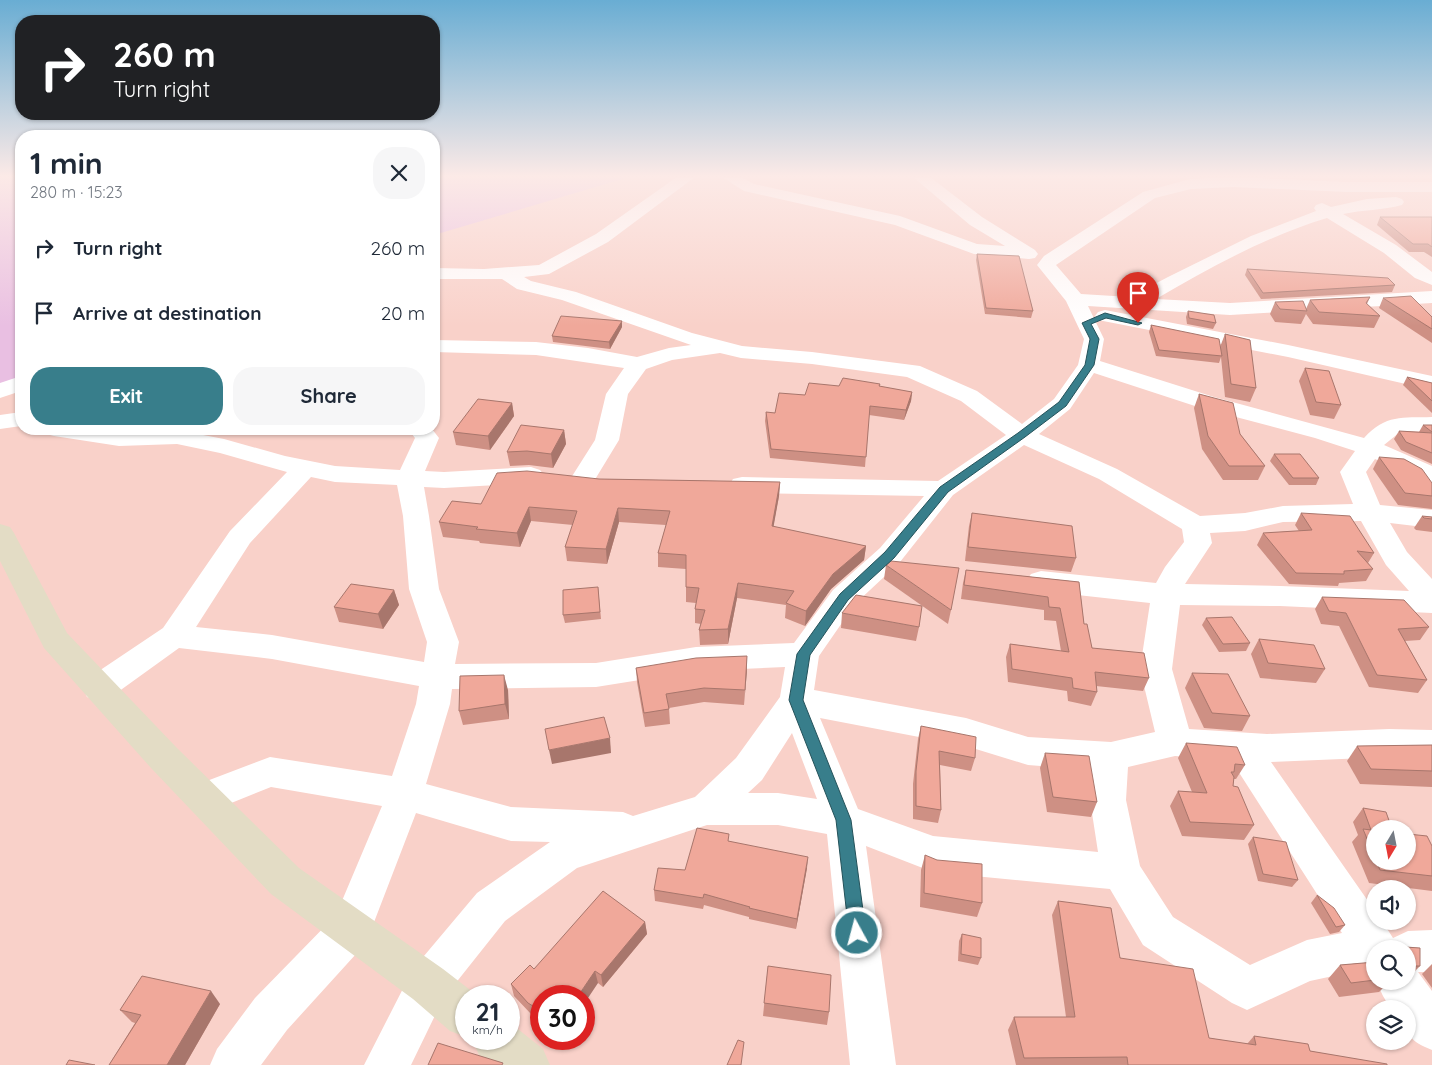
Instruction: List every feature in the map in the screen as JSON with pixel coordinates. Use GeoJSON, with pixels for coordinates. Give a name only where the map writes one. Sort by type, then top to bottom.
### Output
{"type":"FeatureCollection","features":[{"type":"Feature","properties":{"kind":"street"},"geometry":{"type":"LineString","coordinates":[[440,274],[484,275],[544,270],[602,238],[618,227]]}},
{"type":"Feature","properties":{"kind":"street"},"geometry":{"type":"LineString","coordinates":[[915,227],[974,249],[1038,260],[1050,260],[1101,227]]}},
{"type":"Feature","properties":{"kind":"street"},"geometry":{"type":"LineString","coordinates":[[707,809],[749,769],[796,700],[803,654],[844,597],[906,537],[921,515],[944,489],[1022,435],[1062,404],[1089,365],[1094,339],[1089,313],[1038,260],[985,227]]}},
{"type":"Feature","properties":{"kind":"street"},"geometry":{"type":"LineString","coordinates":[[1089,313],[1134,303],[1171,281],[1249,242],[1288,227]]}},
{"type":"Feature","properties":{"kind":"street"},"geometry":{"type":"LineString","coordinates":[[1354,227],[1390,249],[1422,274],[1432,279]]}},
{"type":"Feature","properties":{"kind":"street"},"geometry":{"type":"LineString","coordinates":[[505,273],[524,285],[569,296],[685,337],[741,352],[812,358],[912,371],[968,396],[1022,435],[1108,474],[1195,525],[1245,522],[1283,514],[1370,512],[1432,519]]}},
{"type":"Feature","properties":{"kind":"street"},"geometry":{"type":"LineString","coordinates":[[1089,313],[1134,303],[1230,309],[1432,297]]}},
{"type":"Feature","properties":{"kind":"street"},"geometry":{"type":"LineString","coordinates":[[1089,313],[1288,351],[1432,383]]}},
{"type":"Feature","properties":{"kind":"street"},"geometry":{"type":"LineString","coordinates":[[440,346],[465,346],[601,356],[638,364],[669,354],[724,347]]}},
{"type":"Feature","properties":{"kind":"street"},"geometry":{"type":"LineString","coordinates":[[582,481],[607,440],[618,394],[638,364]]}},
{"type":"Feature","properties":{"kind":"street"},"geometry":{"type":"LineString","coordinates":[[1089,365],[1140,379],[1207,402],[1287,422],[1370,447],[1411,465],[1432,479]]}},
{"type":"Feature","properties":{"kind":"street"},"geometry":{"type":"LineString","coordinates":[[0,391],[15,385]]}},
{"type":"Feature","properties":{"kind":"street"},"geometry":{"type":"LineString","coordinates":[[0,422],[15,419]]}},
{"type":"Feature","properties":{"kind":"street"},"geometry":{"type":"LineString","coordinates":[[1432,424],[1394,425],[1374,441],[1353,472],[1370,512],[1396,558],[1432,598]]}},
{"type":"Feature","properties":{"kind":"street"},"geometry":{"type":"LineString","coordinates":[[87,435],[119,439],[140,435]]}},
{"type":"Feature","properties":{"kind":"street"},"geometry":{"type":"LineString","coordinates":[[164,435],[224,446],[281,463],[335,474],[444,480],[528,475],[609,483]]}},
{"type":"Feature","properties":{"kind":"street"},"geometry":{"type":"LineString","coordinates":[[233,1065],[271,1014],[351,929],[405,794],[433,704],[443,642],[424,589],[416,516],[408,478],[427,438],[425,435]]}},
{"type":"Feature","properties":{"kind":"street"},"geometry":{"type":"LineString","coordinates":[[99,688],[174,636],[240,537],[305,468]]}},
{"type":"Feature","properties":{"kind":"street"},"geometry":{"type":"LineString","coordinates":[[720,485],[944,489]]}},
{"type":"Feature","properties":{"kind":"street"},"geometry":{"type":"LineString","coordinates":[[1175,742],[1156,669],[1166,594],[1176,574],[1198,543],[1195,525]]}},
{"type":"Feature","properties":{"kind":"street"},"geometry":{"type":"LineString","coordinates":[[0,533],[55,640],[204,798],[285,881],[428,984],[455,1006]]}},
{"type":"Feature","properties":{"kind":"street"},"geometry":{"type":"LineString","coordinates":[[881,563],[915,567]]}},
{"type":"Feature","properties":{"kind":"street"},"geometry":{"type":"LineString","coordinates":[[1019,579],[1166,594],[1280,596],[1432,603]]}},
{"type":"Feature","properties":{"kind":"street"},"geometry":{"type":"LineString","coordinates":[[174,636],[272,647],[437,677],[596,675],[696,659],[803,654]]}},
{"type":"Feature","properties":{"kind":"street"},"geometry":{"type":"LineString","coordinates":[[796,700],[966,732],[1028,751],[1111,757],[1175,742],[1268,748],[1389,743],[1432,744]]}},
{"type":"Feature","properties":{"kind":"street"},"geometry":{"type":"LineString","coordinates":[[796,700],[844,820],[873,1065]]}},
{"type":"Feature","properties":{"kind":"street"},"geometry":{"type":"LineString","coordinates":[[1240,745],[1368,940]]}},
{"type":"Feature","properties":{"kind":"street"},"geometry":{"type":"LineString","coordinates":[[1111,757],[1108,800],[1121,872],[1158,931],[1247,988],[1307,961],[1333,955],[1366,951]]}},
{"type":"Feature","properties":{"kind":"street"},"geometry":{"type":"LineString","coordinates":[[204,798],[270,772],[405,794],[511,824],[639,830]]}},
{"type":"Feature","properties":{"kind":"street"},"geometry":{"type":"LineString","coordinates":[[387,1065],[428,984],[491,907],[566,854],[707,809],[778,808],[844,820],[932,854],[1121,872]]}},
{"type":"Feature","properties":{"kind":"street"},"geometry":{"type":"LineString","coordinates":[[1416,952],[1432,951]]}},
{"type":"Feature","properties":{"kind":"street"},"geometry":{"type":"LineString","coordinates":[[1405,990],[1432,1028]]}},
{"type":"Feature","properties":{"kind":"street"},"geometry":{"type":"LineString","coordinates":[[509,1050],[527,1065]]}},
{"type":"Feature","properties":{"kind":"shaded area"},"geometry":{"type":"Polygon","coordinates":[[[0,227],[15,227],[15,386],[0,393],[0,227]]]}},
{"type":"Feature","properties":{"kind":"shaded area"},"geometry":{"type":"Polygon","coordinates":[[[440,227],[462,227],[440,233],[440,227]]]}},
{"type":"Feature","properties":{"kind":"building"},"geometry":{"type":"Polygon","coordinates":[[[1392,227],[1432,227],[1432,247],[1428,244],[1413,244],[1392,227]]]}},
{"type":"Feature","properties":{"kind":"building"},"geometry":{"type":"Polygon","coordinates":[[[977,254],[1019,256],[1033,311],[986,308],[977,254]]]}},
{"type":"Feature","properties":{"kind":"building"},"geometry":{"type":"Polygon","coordinates":[[[1247,269],[1388,278],[1395,285],[1263,293],[1247,269]]]}},
{"type":"Feature","properties":{"kind":"building"},"geometry":{"type":"Polygon","coordinates":[[[1411,296],[1432,317],[1432,329],[1383,298],[1411,296]]]}},
{"type":"Feature","properties":{"kind":"building"},"geometry":{"type":"Polygon","coordinates":[[[1370,297],[1366,303],[1380,316],[1319,312],[1310,300],[1370,297]]]}},
{"type":"Feature","properties":{"kind":"building"},"geometry":{"type":"Polygon","coordinates":[[[1303,301],[1307,311],[1280,309],[1275,302],[1303,301]]]}},
{"type":"Feature","properties":{"kind":"building"},"geometry":{"type":"Polygon","coordinates":[[[1188,311],[1214,315],[1216,323],[1189,318],[1188,311]]]}},
{"type":"Feature","properties":{"kind":"building"},"geometry":{"type":"Polygon","coordinates":[[[561,316],[622,321],[609,342],[552,336],[561,316]]]}},
{"type":"Feature","properties":{"kind":"building"},"geometry":{"type":"Polygon","coordinates":[[[1151,325],[1219,339],[1222,356],[1159,350],[1151,325]]]}},
{"type":"Feature","properties":{"kind":"building"},"geometry":{"type":"Polygon","coordinates":[[[1225,334],[1250,340],[1256,388],[1231,384],[1225,334]]]}},
{"type":"Feature","properties":{"kind":"building"},"geometry":{"type":"Polygon","coordinates":[[[1305,368],[1329,371],[1341,405],[1316,402],[1305,368]]]}},
{"type":"Feature","properties":{"kind":"building"},"geometry":{"type":"Polygon","coordinates":[[[1407,377],[1432,383],[1432,401],[1407,377]]]}},
{"type":"Feature","properties":{"kind":"building"},"geometry":{"type":"Polygon","coordinates":[[[843,378],[912,392],[906,410],[870,406],[866,457],[771,449],[766,412],[775,413],[779,393],[805,395],[809,383],[839,386],[843,378]]]}},
{"type":"Feature","properties":{"kind":"building"},"geometry":{"type":"Polygon","coordinates":[[[1199,394],[1233,403],[1240,434],[1265,466],[1229,466],[1208,436],[1199,394]]]}},
{"type":"Feature","properties":{"kind":"building"},"geometry":{"type":"Polygon","coordinates":[[[478,399],[512,403],[488,436],[453,432],[478,399]]]}},
{"type":"Feature","properties":{"kind":"building"},"geometry":{"type":"Polygon","coordinates":[[[521,425],[564,430],[551,454],[527,451],[507,452],[521,425]]]}},
{"type":"Feature","properties":{"kind":"building"},"geometry":{"type":"Polygon","coordinates":[[[1423,425],[1432,425],[1432,432],[1423,425]]]}},
{"type":"Feature","properties":{"kind":"building"},"geometry":{"type":"Polygon","coordinates":[[[1399,431],[1432,433],[1432,453],[1406,442],[1399,431]]]}},
{"type":"Feature","properties":{"kind":"building"},"geometry":{"type":"Polygon","coordinates":[[[1274,454],[1300,454],[1319,478],[1293,478],[1274,454]]]}},
{"type":"Feature","properties":{"kind":"building"},"geometry":{"type":"Polygon","coordinates":[[[1379,457],[1404,459],[1422,469],[1432,483],[1432,496],[1405,493],[1379,457]]]}},
{"type":"Feature","properties":{"kind":"building"},"geometry":{"type":"Polygon","coordinates":[[[527,471],[599,479],[780,482],[772,526],[866,546],[833,574],[806,611],[786,603],[794,591],[738,583],[728,629],[699,630],[705,610],[695,609],[699,588],[686,587],[686,555],[658,553],[670,511],[618,508],[606,549],[565,547],[577,511],[529,507],[517,533],[476,529],[478,527],[439,522],[452,501],[481,504],[497,473],[527,471]]]}},
{"type":"Feature","properties":{"kind":"building"},"geometry":{"type":"Polygon","coordinates":[[[972,513],[1072,526],[1076,558],[968,547],[972,513]]]}},
{"type":"Feature","properties":{"kind":"building"},"geometry":{"type":"Polygon","coordinates":[[[1301,513],[1350,516],[1374,553],[1357,551],[1373,569],[1344,571],[1344,574],[1296,573],[1263,533],[1312,530],[1301,513]]]}},
{"type":"Feature","properties":{"kind":"building"},"geometry":{"type":"Polygon","coordinates":[[[1422,516],[1432,517],[1432,519],[1424,518],[1422,516]]]}},
{"type":"Feature","properties":{"kind":"building"},"geometry":{"type":"Polygon","coordinates":[[[891,561],[959,568],[951,610],[886,565],[891,561]]]}},
{"type":"Feature","properties":{"kind":"building"},"geometry":{"type":"Polygon","coordinates":[[[966,570],[1079,582],[1084,624],[1087,624],[1092,648],[1144,653],[1149,678],[1095,672],[1097,692],[1073,688],[1072,678],[1012,669],[1010,644],[1069,652],[1060,608],[1049,607],[1048,597],[964,585],[966,570]]]}},
{"type":"Feature","properties":{"kind":"building"},"geometry":{"type":"Polygon","coordinates":[[[351,584],[394,590],[378,614],[334,607],[351,584]]]}},
{"type":"Feature","properties":{"kind":"building"},"geometry":{"type":"Polygon","coordinates":[[[598,587],[600,612],[563,615],[563,590],[598,587]]]}},
{"type":"Feature","properties":{"kind":"building"},"geometry":{"type":"Polygon","coordinates":[[[856,595],[922,606],[919,627],[842,613],[856,595]]]}},
{"type":"Feature","properties":{"kind":"building"},"geometry":{"type":"Polygon","coordinates":[[[1322,597],[1404,600],[1429,627],[1398,629],[1427,680],[1377,675],[1346,613],[1329,611],[1322,597]]]}},
{"type":"Feature","properties":{"kind":"building"},"geometry":{"type":"Polygon","coordinates":[[[1232,617],[1250,643],[1223,644],[1206,618],[1232,617]]]}},
{"type":"Feature","properties":{"kind":"building"},"geometry":{"type":"Polygon","coordinates":[[[1259,639],[1314,645],[1325,669],[1268,663],[1259,639]]]}},
{"type":"Feature","properties":{"kind":"building"},"geometry":{"type":"Polygon","coordinates":[[[747,656],[745,690],[704,688],[666,694],[669,709],[644,713],[636,668],[696,658],[747,656]]]}},
{"type":"Feature","properties":{"kind":"building"},"geometry":{"type":"Polygon","coordinates":[[[1192,673],[1228,674],[1250,716],[1212,713],[1192,673]]]}},
{"type":"Feature","properties":{"kind":"building"},"geometry":{"type":"Polygon","coordinates":[[[504,675],[505,704],[459,711],[460,676],[504,675]]]}},
{"type":"Feature","properties":{"kind":"building"},"geometry":{"type":"Polygon","coordinates":[[[604,717],[610,738],[549,750],[545,729],[604,717]]]}},
{"type":"Feature","properties":{"kind":"building"},"geometry":{"type":"Polygon","coordinates":[[[921,726],[976,737],[975,758],[939,751],[941,810],[916,806],[916,771],[921,726]]]}},
{"type":"Feature","properties":{"kind":"building"},"geometry":{"type":"Polygon","coordinates":[[[1186,743],[1237,747],[1245,765],[1235,764],[1234,772],[1231,772],[1234,777],[1233,786],[1238,787],[1254,825],[1190,822],[1178,791],[1207,793],[1186,743]]]}},
{"type":"Feature","properties":{"kind":"building"},"geometry":{"type":"Polygon","coordinates":[[[1432,745],[1432,771],[1371,769],[1357,746],[1432,745]]]}},
{"type":"Feature","properties":{"kind":"building"},"geometry":{"type":"Polygon","coordinates":[[[1045,753],[1089,756],[1097,802],[1053,797],[1045,753]]]}},
{"type":"Feature","properties":{"kind":"building"},"geometry":{"type":"Polygon","coordinates":[[[1363,808],[1386,812],[1389,820],[1367,820],[1363,808]]]}},
{"type":"Feature","properties":{"kind":"building"},"geometry":{"type":"Polygon","coordinates":[[[697,828],[729,834],[728,841],[808,857],[797,919],[749,908],[704,894],[703,898],[654,890],[658,868],[685,870],[697,828]]]}},
{"type":"Feature","properties":{"kind":"building"},"geometry":{"type":"Polygon","coordinates":[[[1416,835],[1427,836],[1432,846],[1432,876],[1380,870],[1416,870],[1416,835]]]}},
{"type":"Feature","properties":{"kind":"building"},"geometry":{"type":"Polygon","coordinates":[[[1253,837],[1286,842],[1298,880],[1263,874],[1253,837]]]}},
{"type":"Feature","properties":{"kind":"building"},"geometry":{"type":"Polygon","coordinates":[[[925,855],[937,860],[982,864],[982,903],[924,893],[925,855]]]}},
{"type":"Feature","properties":{"kind":"building"},"geometry":{"type":"Polygon","coordinates":[[[603,891],[645,922],[601,975],[595,971],[585,985],[530,985],[530,1004],[520,994],[520,985],[511,984],[530,965],[534,969],[603,891]]]}},
{"type":"Feature","properties":{"kind":"building"},"geometry":{"type":"Polygon","coordinates":[[[1317,895],[1334,908],[1345,925],[1336,927],[1317,895]]]}},
{"type":"Feature","properties":{"kind":"building"},"geometry":{"type":"Polygon","coordinates":[[[1058,901],[1111,908],[1120,958],[1193,969],[1209,1038],[1256,1045],[1254,1036],[1308,1044],[1310,1051],[1387,1065],[1128,1065],[1127,1057],[1024,1058],[1014,1017],[1075,1017],[1058,901]]]}},
{"type":"Feature","properties":{"kind":"building"},"geometry":{"type":"Polygon","coordinates":[[[962,934],[981,938],[981,958],[961,954],[962,934]]]}},
{"type":"Feature","properties":{"kind":"building"},"geometry":{"type":"Polygon","coordinates":[[[1416,948],[1420,948],[1420,966],[1416,966],[1416,948]]]}},
{"type":"Feature","properties":{"kind":"building"},"geometry":{"type":"Polygon","coordinates":[[[1366,963],[1366,981],[1351,983],[1340,965],[1366,963]]]}},
{"type":"Feature","properties":{"kind":"building"},"geometry":{"type":"Polygon","coordinates":[[[768,966],[831,975],[829,1012],[764,1003],[768,966]]]}},
{"type":"Feature","properties":{"kind":"building"},"geometry":{"type":"Polygon","coordinates":[[[142,976],[211,991],[167,1065],[109,1065],[141,1015],[120,1010],[142,976]]]}},
{"type":"Feature","properties":{"kind":"building"},"geometry":{"type":"Polygon","coordinates":[[[738,1040],[744,1042],[741,1065],[727,1065],[738,1040]]]}},
{"type":"Feature","properties":{"kind":"building"},"geometry":{"type":"Polygon","coordinates":[[[438,1043],[455,1048],[455,1050],[461,1050],[503,1063],[502,1065],[428,1065],[438,1043]]]}},
{"type":"Feature","properties":{"kind":"building"},"geometry":{"type":"Polygon","coordinates":[[[69,1060],[95,1065],[66,1065],[69,1060]]]}},
{"type":"Feature","properties":{"kind":"route"},"geometry":{"type":"LineString","coordinates":[[857,933],[844,820],[796,700],[803,654],[844,597],[890,555],[944,489],[1022,435],[1062,404],[1089,365],[1094,339],[1087,323],[1105,316],[1138,323]]}}]}
